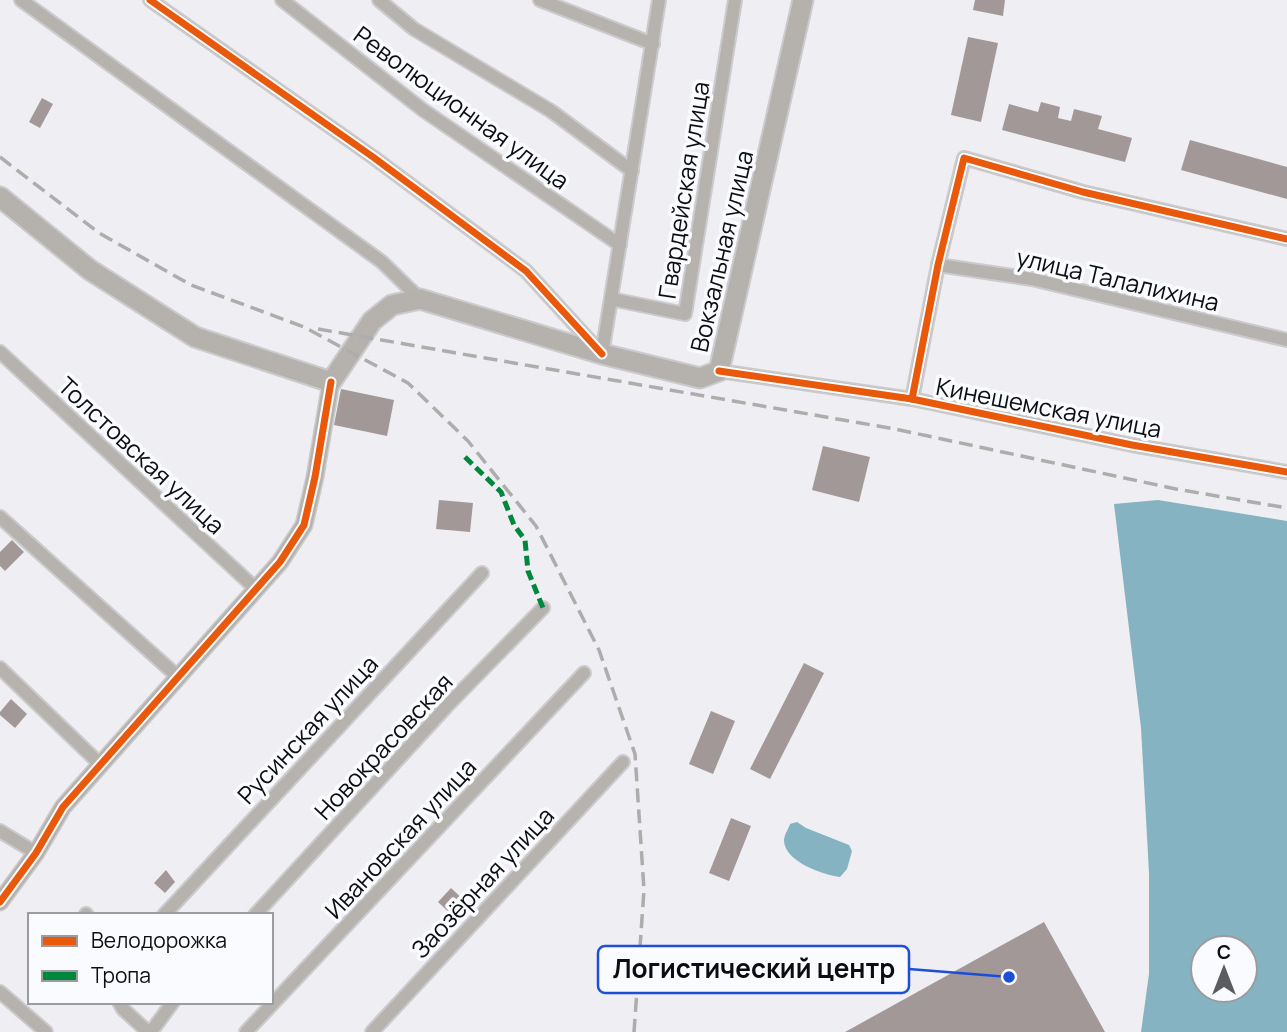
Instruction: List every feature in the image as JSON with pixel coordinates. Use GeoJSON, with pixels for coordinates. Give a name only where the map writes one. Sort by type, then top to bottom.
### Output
{"type":"FeatureCollection","features":[{"type":"Feature","properties":{"kind":"main road","name":"Вокзальная улица"},"geometry":{"type":"LineString","coordinates":[[420,299],[602,354],[700,378],[719,371],[803,0]]}},
{"type":"Feature","properties":{"kind":"main road"},"geometry":{"type":"LineString","coordinates":[[0,197],[90,270],[195,337],[331,382],[372,321],[392,305],[420,299]]}},
{"type":"Feature","properties":{"kind":"street"},"geometry":{"type":"LineString","coordinates":[[21,0],[382,262],[420,299]]}},
{"type":"Feature","properties":{"kind":"street"},"geometry":{"type":"LineString","coordinates":[[150,0],[373,158],[526,271],[602,354]]}},
{"type":"Feature","properties":{"kind":"street","name":"Революционная улица"},"geometry":{"type":"LineString","coordinates":[[282,0],[423,110],[620,245]]}},
{"type":"Feature","properties":{"kind":"street"},"geometry":{"type":"LineString","coordinates":[[379,0],[414,29],[551,111],[632,171]]}},
{"type":"Feature","properties":{"kind":"street"},"geometry":{"type":"LineString","coordinates":[[540,0],[653,44]]}},
{"type":"Feature","properties":{"kind":"street"},"geometry":{"type":"LineString","coordinates":[[602,354],[659,0]]}},
{"type":"Feature","properties":{"kind":"street","name":"Гвардейская улица"},"geometry":{"type":"LineString","coordinates":[[611,299],[685,314],[735,0]]}},
{"type":"Feature","properties":{"kind":"street"},"geometry":{"type":"LineString","coordinates":[[912,399],[938,265],[964,158],[1083,192],[1287,239]]}},
{"type":"Feature","properties":{"kind":"street","name":"улица Талалихина"},"geometry":{"type":"LineString","coordinates":[[938,265],[1032,279],[1287,340]]}},
{"type":"Feature","properties":{"kind":"street","name":"Толстовская улица"},"geometry":{"type":"LineString","coordinates":[[0,352],[256,589]]}},
{"type":"Feature","properties":{"kind":"street","name":"Кинешемская улица"},"geometry":{"type":"LineString","coordinates":[[719,371],[912,399],[1132,444],[1287,472]]}},
{"type":"Feature","properties":{"kind":"street"},"geometry":{"type":"LineString","coordinates":[[0,902],[36,853],[63,807],[280,562],[304,525],[331,382]]}},
{"type":"Feature","properties":{"kind":"street"},"geometry":{"type":"LineString","coordinates":[[0,517],[177,676]]}},
{"type":"Feature","properties":{"kind":"street","name":"Русинская улица"},"geometry":{"type":"LineString","coordinates":[[166,913],[482,573]]}},
{"type":"Feature","properties":{"kind":"street","name":"Новокрасовская"},"geometry":{"type":"LineString","coordinates":[[257,913],[447,706],[543,608]]}},
{"type":"Feature","properties":{"kind":"street"},"geometry":{"type":"LineString","coordinates":[[0,668],[100,764]]}},
{"type":"Feature","properties":{"kind":"street","name":"Ивановская улица"},"geometry":{"type":"LineString","coordinates":[[273,1003],[584,673]]}},
{"type":"Feature","properties":{"kind":"street","name":"Заозёрная улица"},"geometry":{"type":"LineString","coordinates":[[372,1032],[623,762]]}},
{"type":"Feature","properties":{"kind":"street"},"geometry":{"type":"LineString","coordinates":[[0,831],[36,853]]}},
{"type":"Feature","properties":{"kind":"street"},"geometry":{"type":"LineString","coordinates":[[0,992],[46,1032]]}},
{"type":"Feature","properties":{"kind":"street"},"geometry":{"type":"LineString","coordinates":[[120,1004],[150,1032],[171,1004]]}},
{"type":"Feature","properties":{"kind":"street","name":"Ивановская улица"},"geometry":{"type":"LineString","coordinates":[[246,1032],[272,1004]]}},
{"type":"Feature","properties":{"kind":"water"},"geometry":{"type":"Polygon","coordinates":[[[1158,500],[1287,521],[1287,1032],[1141,1032],[1149,974],[1149,873],[1141,728],[1114,504],[1158,500]]]}},
{"type":"Feature","properties":{"kind":"water"},"geometry":{"type":"Polygon","coordinates":[[[797,822],[849,845],[852,851],[847,869],[840,877],[806,866],[791,855],[784,839],[790,824],[797,822]]]}},
{"type":"Feature","properties":{"kind":"building"},"geometry":{"type":"Polygon","coordinates":[[[975,0],[1005,0],[1003,16],[973,10],[975,0]]]}},
{"type":"Feature","properties":{"kind":"building"},"geometry":{"type":"Polygon","coordinates":[[[968,37],[998,43],[981,122],[951,115],[968,37]]]}},
{"type":"Feature","properties":{"kind":"building"},"geometry":{"type":"Polygon","coordinates":[[[42,98],[53,104],[40,128],[29,122],[42,98]]]}},
{"type":"Feature","properties":{"kind":"building"},"geometry":{"type":"Polygon","coordinates":[[[1041,102],[1060,107],[1058,118],[1071,121],[1074,109],[1102,116],[1098,129],[1132,138],[1125,162],[1002,130],[1009,104],[1038,112],[1041,102]]]}},
{"type":"Feature","properties":{"kind":"building"},"geometry":{"type":"Polygon","coordinates":[[[1190,140],[1287,167],[1287,199],[1181,170],[1190,140]]]}},
{"type":"Feature","properties":{"kind":"building"},"geometry":{"type":"Polygon","coordinates":[[[341,389],[394,400],[387,436],[334,425],[341,389]]]}},
{"type":"Feature","properties":{"kind":"building"},"geometry":{"type":"Polygon","coordinates":[[[823,446],[870,457],[859,502],[812,490],[823,446]]]}},
{"type":"Feature","properties":{"kind":"building"},"geometry":{"type":"Polygon","coordinates":[[[439,500],[473,503],[470,532],[436,529],[439,500]]]}},
{"type":"Feature","properties":{"kind":"building"},"geometry":{"type":"Polygon","coordinates":[[[12,540],[24,552],[5,571],[0,566],[0,552],[12,540]]]}},
{"type":"Feature","properties":{"kind":"building"},"geometry":{"type":"Polygon","coordinates":[[[804,663],[824,673],[770,779],[750,769],[804,663]]]}},
{"type":"Feature","properties":{"kind":"building"},"geometry":{"type":"Polygon","coordinates":[[[11,699],[27,714],[15,728],[0,715],[11,699]]]}},
{"type":"Feature","properties":{"kind":"building"},"geometry":{"type":"Polygon","coordinates":[[[711,711],[735,721],[713,774],[689,764],[711,711]]]}},
{"type":"Feature","properties":{"kind":"building"},"geometry":{"type":"Polygon","coordinates":[[[731,818],[751,826],[729,881],[709,873],[731,818]]]}},
{"type":"Feature","properties":{"kind":"building"},"geometry":{"type":"Polygon","coordinates":[[[166,870],[175,882],[165,893],[154,883],[166,870]]]}},
{"type":"Feature","properties":{"kind":"building"},"geometry":{"type":"Polygon","coordinates":[[[451,888],[467,903],[454,917],[438,902],[451,888]]]}},
{"type":"Feature","properties":{"kind":"building"},"geometry":{"type":"Polygon","coordinates":[[[1044,922],[1105,1032],[845,1032],[1044,922]]]}},
{"type":"Feature","properties":{"kind":"railway"},"geometry":{"type":"LineString","coordinates":[[0,157],[99,233],[191,285],[304,327],[408,383],[468,441],[536,526],[599,650],[635,754],[644,890],[634,1032]]}},
{"type":"Feature","properties":{"kind":"railway"},"geometry":{"type":"LineString","coordinates":[[318,329],[895,429],[1176,489],[1287,508]]}},
{"type":"Feature","properties":{"kind":"marked path"},"geometry":{"type":"LineString","coordinates":[[465,457],[501,492],[514,525],[525,540],[528,571],[543,608]]}},
{"type":"Feature","properties":{"kind":"cycle path"},"geometry":{"type":"LineString","coordinates":[[150,0],[373,157],[526,271],[602,354]]}},
{"type":"Feature","properties":{"kind":"cycle path"},"geometry":{"type":"LineString","coordinates":[[912,399],[938,265],[964,158],[1083,192],[1287,239]]}},
{"type":"Feature","properties":{"kind":"cycle path"},"geometry":{"type":"LineString","coordinates":[[719,371],[912,399],[1132,445],[1287,472]]}},
{"type":"Feature","properties":{"kind":"cycle path"},"geometry":{"type":"LineString","coordinates":[[0,902],[36,853],[63,807],[280,562],[304,525],[331,382]]}},
{"type":"Feature","properties":{"kind":"place","name":"Логистический центр"},"geometry":{"type":"Point","coordinates":[1009,977]}}]}
